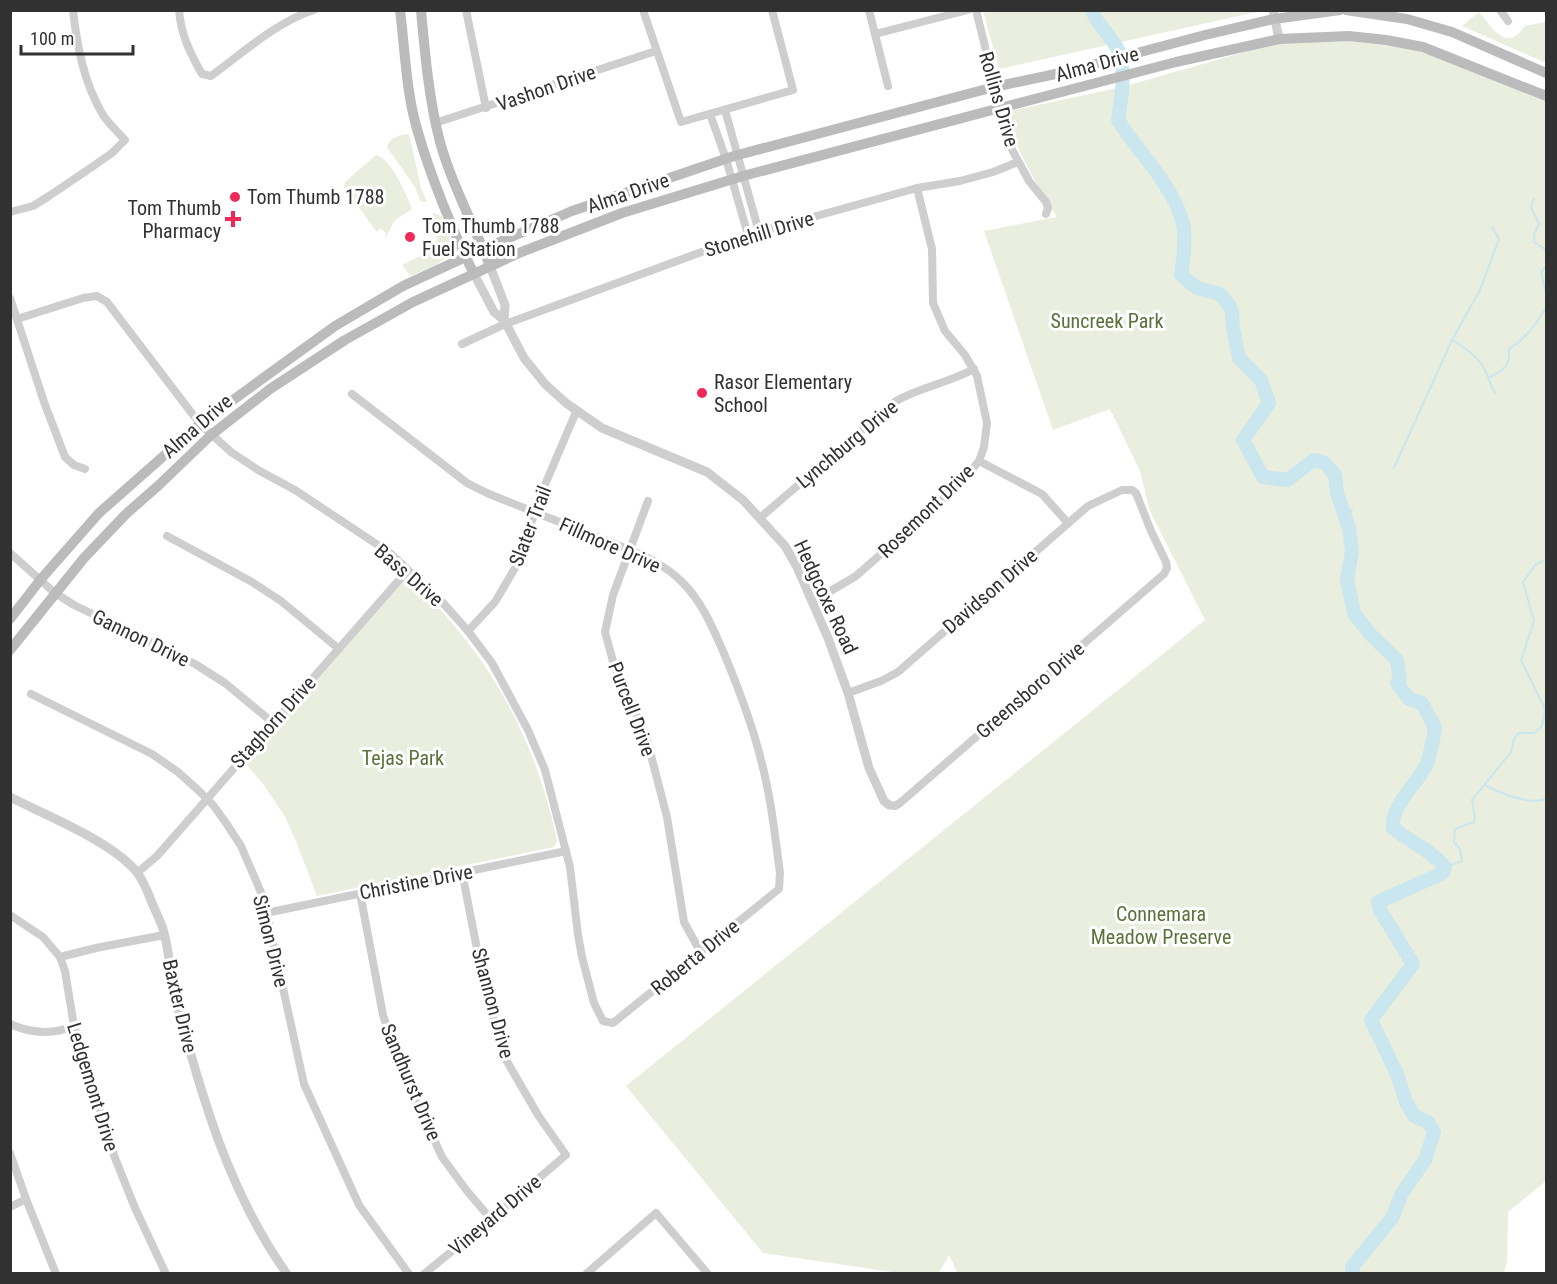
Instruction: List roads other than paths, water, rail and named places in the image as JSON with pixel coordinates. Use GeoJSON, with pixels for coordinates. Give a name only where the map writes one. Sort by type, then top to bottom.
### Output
{"type":"FeatureCollection","features":[{"type":"Feature","properties":{"kind":"main road","name":"Hedgcoxe Road"},"geometry":{"type":"LineString","coordinates":[[400,10],[407,78],[416,128],[474,274]]}},
{"type":"Feature","properties":{"kind":"main road","name":"Hedgcoxe Road"},"geometry":{"type":"LineString","coordinates":[[421,10],[435,123],[448,168],[490,266]]}},
{"type":"Feature","properties":{"kind":"main road","name":"Alma Drive"},"geometry":{"type":"LineString","coordinates":[[10,619],[41,579],[99,513],[200,424],[335,326],[404,286],[483,249],[572,211],[738,155],[994,87],[1065,72],[1177,43],[1274,15],[1340,10]]}},
{"type":"Feature","properties":{"kind":"main road"},"geometry":{"type":"LineString","coordinates":[[1346,10],[1407,19],[1452,32],[1546,73]]}},
{"type":"Feature","properties":{"kind":"main road","name":"Alma Drive"},"geometry":{"type":"LineString","coordinates":[[10,650],[84,558],[118,522],[211,435],[270,389],[345,340],[413,302],[490,266],[622,213],[743,176],[1176,62],[1279,39],[1349,36],[1423,47],[1546,96]]}},
{"type":"Feature","properties":{"kind":"main road"},"geometry":{"type":"LineString","coordinates":[[416,128],[435,123]]}},
{"type":"Feature","properties":{"kind":"main road"},"geometry":{"type":"LineString","coordinates":[[617,196],[622,213]]}},
{"type":"Feature","properties":{"kind":"main road"},"geometry":{"type":"LineString","coordinates":[[335,326],[345,340]]}},
{"type":"Feature","properties":{"kind":"street"},"geometry":{"type":"LineString","coordinates":[[10,212],[33,206],[49,196],[104,159],[125,140],[104,116],[83,70],[72,10]]}},
{"type":"Feature","properties":{"kind":"street"},"geometry":{"type":"LineString","coordinates":[[179,10],[180,25],[191,54],[202,74],[211,76],[285,23],[314,10]]}},
{"type":"Feature","properties":{"kind":"street"},"geometry":{"type":"LineString","coordinates":[[466,10],[486,108]]}},
{"type":"Feature","properties":{"kind":"street"},"geometry":{"type":"LineString","coordinates":[[643,10],[681,122],[793,90],[772,10]]}},
{"type":"Feature","properties":{"kind":"street"},"geometry":{"type":"LineString","coordinates":[[869,10],[888,86]]}},
{"type":"Feature","properties":{"kind":"street"},"geometry":{"type":"LineString","coordinates":[[875,34],[968,10]]}},
{"type":"Feature","properties":{"kind":"street","name":"Rollins Drive"},"geometry":{"type":"LineString","coordinates":[[976,10],[1010,144],[1029,181],[1046,202],[1048,208],[1046,214]]}},
{"type":"Feature","properties":{"kind":"street"},"geometry":{"type":"LineString","coordinates":[[1500,10],[1508,21]]}},
{"type":"Feature","properties":{"kind":"street"},"geometry":{"type":"LineString","coordinates":[[1274,15],[1279,39]]}},
{"type":"Feature","properties":{"kind":"street","name":"Vashon Drive"},"geometry":{"type":"LineString","coordinates":[[435,123],[656,51]]}},
{"type":"Feature","properties":{"kind":"street"},"geometry":{"type":"LineString","coordinates":[[725,110],[759,232]]}},
{"type":"Feature","properties":{"kind":"street"},"geometry":{"type":"LineString","coordinates":[[710,114],[726,159],[748,236]]}},
{"type":"Feature","properties":{"kind":"street","name":"Stonehill Drive"},"geometry":{"type":"LineString","coordinates":[[462,344],[505,322],[759,232],[917,188],[960,181],[1018,162]]}},
{"type":"Feature","properties":{"kind":"street","name":"Rosemont Drive"},"geometry":{"type":"LineString","coordinates":[[812,602],[856,576],[958,486],[978,461],[985,441],[987,423],[981,388],[974,369],[945,331],[936,313],[932,292],[932,249],[917,188]]}},
{"type":"Feature","properties":{"kind":"street","name":"Hedgcoxe Road"},"geometry":{"type":"LineString","coordinates":[[490,266],[505,305],[505,322]]}},
{"type":"Feature","properties":{"kind":"street","name":"Hedgcoxe Road"},"geometry":{"type":"LineString","coordinates":[[474,274],[494,312],[505,322],[524,358],[545,384],[576,412],[602,428],[707,472],[727,486],[761,517],[785,546],[798,567],[828,638],[848,693],[869,768],[884,801],[889,805]]}},
{"type":"Feature","properties":{"kind":"street","name":"Bass Drive"},"geometry":{"type":"LineString","coordinates":[[17,319],[82,298],[97,297],[108,302],[200,424],[211,435],[258,470],[295,490],[390,553],[444,604],[468,631],[492,663],[528,730],[545,770],[570,867],[582,957],[594,1003],[601,1018],[609,1024]]}},
{"type":"Feature","properties":{"kind":"street"},"geometry":{"type":"LineString","coordinates":[[10,298],[65,457],[74,465],[85,469]]}},
{"type":"Feature","properties":{"kind":"street","name":"Lynchburg Drive"},"geometry":{"type":"LineString","coordinates":[[761,517],[896,401],[915,392],[956,379],[974,369]]}},
{"type":"Feature","properties":{"kind":"street","name":"Fillmore Drive"},"geometry":{"type":"LineString","coordinates":[[352,394],[467,483],[651,559],[680,580],[695,597],[724,654],[747,711],[761,760],[780,873],[779,889]]}},
{"type":"Feature","properties":{"kind":"street","name":"Slater Trail"},"geometry":{"type":"LineString","coordinates":[[468,631],[495,602],[515,568],[576,412]]}},
{"type":"Feature","properties":{"kind":"street"},"geometry":{"type":"LineString","coordinates":[[978,461],[1042,494],[1067,522]]}},
{"type":"Feature","properties":{"kind":"street","name":"Davidson Drive"},"geometry":{"type":"LineString","coordinates":[[848,693],[870,686],[898,672],[1067,522],[1098,500],[1122,490],[1132,490],[1138,496],[1167,568]]}},
{"type":"Feature","properties":{"kind":"street","name":"Purcell Drive"},"geometry":{"type":"LineString","coordinates":[[648,501],[613,595],[605,632],[614,665],[646,736],[667,817],[684,922],[701,953]]}},
{"type":"Feature","properties":{"kind":"street"},"geometry":{"type":"LineString","coordinates":[[167,536],[252,582],[281,601],[339,649]]}},
{"type":"Feature","properties":{"kind":"street","name":"Gannon Drive"},"geometry":{"type":"LineString","coordinates":[[10,553],[56,593],[74,605],[195,663],[225,683],[272,722]]}},
{"type":"Feature","properties":{"kind":"street","name":"Greensboro Drive"},"geometry":{"type":"LineString","coordinates":[[889,805],[895,806],[900,803],[1164,574],[1167,568]]}},
{"type":"Feature","properties":{"kind":"street","name":"Staghorn Drive"},"geometry":{"type":"LineString","coordinates":[[137,873],[157,856],[272,722],[407,571]]}},
{"type":"Feature","properties":{"kind":"street","name":"Simon Drive"},"geometry":{"type":"LineString","coordinates":[[31,694],[152,754],[178,772],[206,798],[241,846],[263,897],[304,1084],[359,1204],[409,1274]]}},
{"type":"Feature","properties":{"kind":"street","name":"Baxter Drive"},"geometry":{"type":"LineString","coordinates":[[10,797],[114,852],[137,873],[164,935],[175,997],[192,1058],[226,1161],[250,1213],[286,1274]]}},
{"type":"Feature","properties":{"kind":"street","name":"Christine Drive"},"geometry":{"type":"LineString","coordinates":[[266,913],[566,851]]}},
{"type":"Feature","properties":{"kind":"street","name":"Shannon Drive"},"geometry":{"type":"LineString","coordinates":[[462,872],[485,990],[505,1058],[538,1115],[566,1155]]}},
{"type":"Feature","properties":{"kind":"street","name":"Roberta Drive"},"geometry":{"type":"LineString","coordinates":[[609,1024],[616,1022],[779,889]]}},
{"type":"Feature","properties":{"kind":"street","name":"Sandhurst Drive"},"geometry":{"type":"LineString","coordinates":[[360,893],[383,1015],[399,1061],[442,1157],[491,1220]]}},
{"type":"Feature","properties":{"kind":"street","name":"Ledgemont Drive"},"geometry":{"type":"LineString","coordinates":[[10,915],[32,928],[60,957],[65,970],[74,1026],[115,1158],[135,1208],[166,1274]]}},
{"type":"Feature","properties":{"kind":"street"},"geometry":{"type":"LineString","coordinates":[[60,957],[164,935]]}},
{"type":"Feature","properties":{"kind":"street"},"geometry":{"type":"LineString","coordinates":[[10,1024],[37,1033],[48,1033],[74,1026]]}},
{"type":"Feature","properties":{"kind":"street"},"geometry":{"type":"LineString","coordinates":[[10,1153],[56,1274]]}},
{"type":"Feature","properties":{"kind":"street","name":"Vineyard Drive"},"geometry":{"type":"LineString","coordinates":[[424,1274],[566,1155]]}},
{"type":"Feature","properties":{"kind":"street"},"geometry":{"type":"LineString","coordinates":[[10,1207],[26,1199]]}},
{"type":"Feature","properties":{"kind":"street"},"geometry":{"type":"LineString","coordinates":[[586,1274],[656,1213],[708,1274]]}},
{"type":"Feature","properties":{"kind":"waterway"},"geometry":{"type":"LineString","coordinates":[[1092,10],[1121,58],[1122,85],[1118,120],[1163,182],[1178,208],[1184,228],[1181,275],[1197,288],[1220,294],[1229,305],[1239,358],[1261,380],[1269,403],[1243,440],[1263,477],[1287,480],[1314,460],[1325,463],[1335,475],[1337,493],[1349,528],[1352,552],[1347,579],[1354,613],[1370,634],[1397,660],[1400,679],[1397,683],[1409,699],[1422,703],[1435,728],[1426,765],[1400,803],[1393,820],[1393,828],[1445,867],[1443,873],[1378,902],[1380,910],[1413,964],[1371,1020],[1397,1074],[1406,1102],[1414,1116],[1428,1122],[1434,1132],[1425,1160],[1402,1193],[1392,1218],[1352,1267],[1353,1274]]}},
{"type":"Feature","properties":{"kind":"waterway"},"geometry":{"type":"LineString","coordinates":[[1534,199],[1531,207],[1539,224],[1534,234],[1534,242],[1546,250]]}},
{"type":"Feature","properties":{"kind":"waterway"},"geometry":{"type":"LineString","coordinates":[[1394,468],[1452,340],[1480,290],[1499,239],[1492,227]]}},
{"type":"Feature","properties":{"kind":"waterway"},"geometry":{"type":"LineString","coordinates":[[1546,267],[1541,272],[1546,293]]}},
{"type":"Feature","properties":{"kind":"waterway"},"geometry":{"type":"LineString","coordinates":[[1488,378],[1505,367],[1509,349],[1530,331],[1546,307]]}},
{"type":"Feature","properties":{"kind":"waterway"},"geometry":{"type":"LineString","coordinates":[[1452,340],[1479,361],[1495,393]]}},
{"type":"Feature","properties":{"kind":"waterway"},"geometry":{"type":"LineString","coordinates":[[1345,516],[1352,510]]}},
{"type":"Feature","properties":{"kind":"waterway"},"geometry":{"type":"LineString","coordinates":[[1445,867],[1462,861],[1460,849],[1454,842],[1455,829],[1474,822],[1472,800],[1511,752],[1514,739],[1519,733],[1534,733],[1542,726],[1545,709],[1521,660],[1534,621],[1523,582],[1535,565],[1546,559]]}},
{"type":"Feature","properties":{"kind":"waterway"},"geometry":{"type":"LineString","coordinates":[[1485,785],[1523,800],[1546,799]]}},
{"type":"Feature","properties":{"kind":"place","name":"Tom Thumb 1788"},"geometry":{"type":"Point","coordinates":[235,197]}},
{"type":"Feature","properties":{"kind":"place","name":"Tom Thumb Pharmacy"},"geometry":{"type":"Point","coordinates":[233,219]}},
{"type":"Feature","properties":{"kind":"place","name":"Tom Thumb 1788 Fuel Station"},"geometry":{"type":"Point","coordinates":[410,237]}},
{"type":"Feature","properties":{"kind":"place","name":"Rasor Elementary School"},"geometry":{"type":"Point","coordinates":[702,393]}},
{"type":"Feature","properties":{"kind":"park label","name":"Suncreek Park"},"geometry":{"type":"Point","coordinates":[1107,321]}},
{"type":"Feature","properties":{"kind":"park label","name":"Tejas Park"},"geometry":{"type":"Point","coordinates":[403,758]}},
{"type":"Feature","properties":{"kind":"park label","name":"Connemara Meadow Preserve"},"geometry":{"type":"Point","coordinates":[1161,926]}}]}
